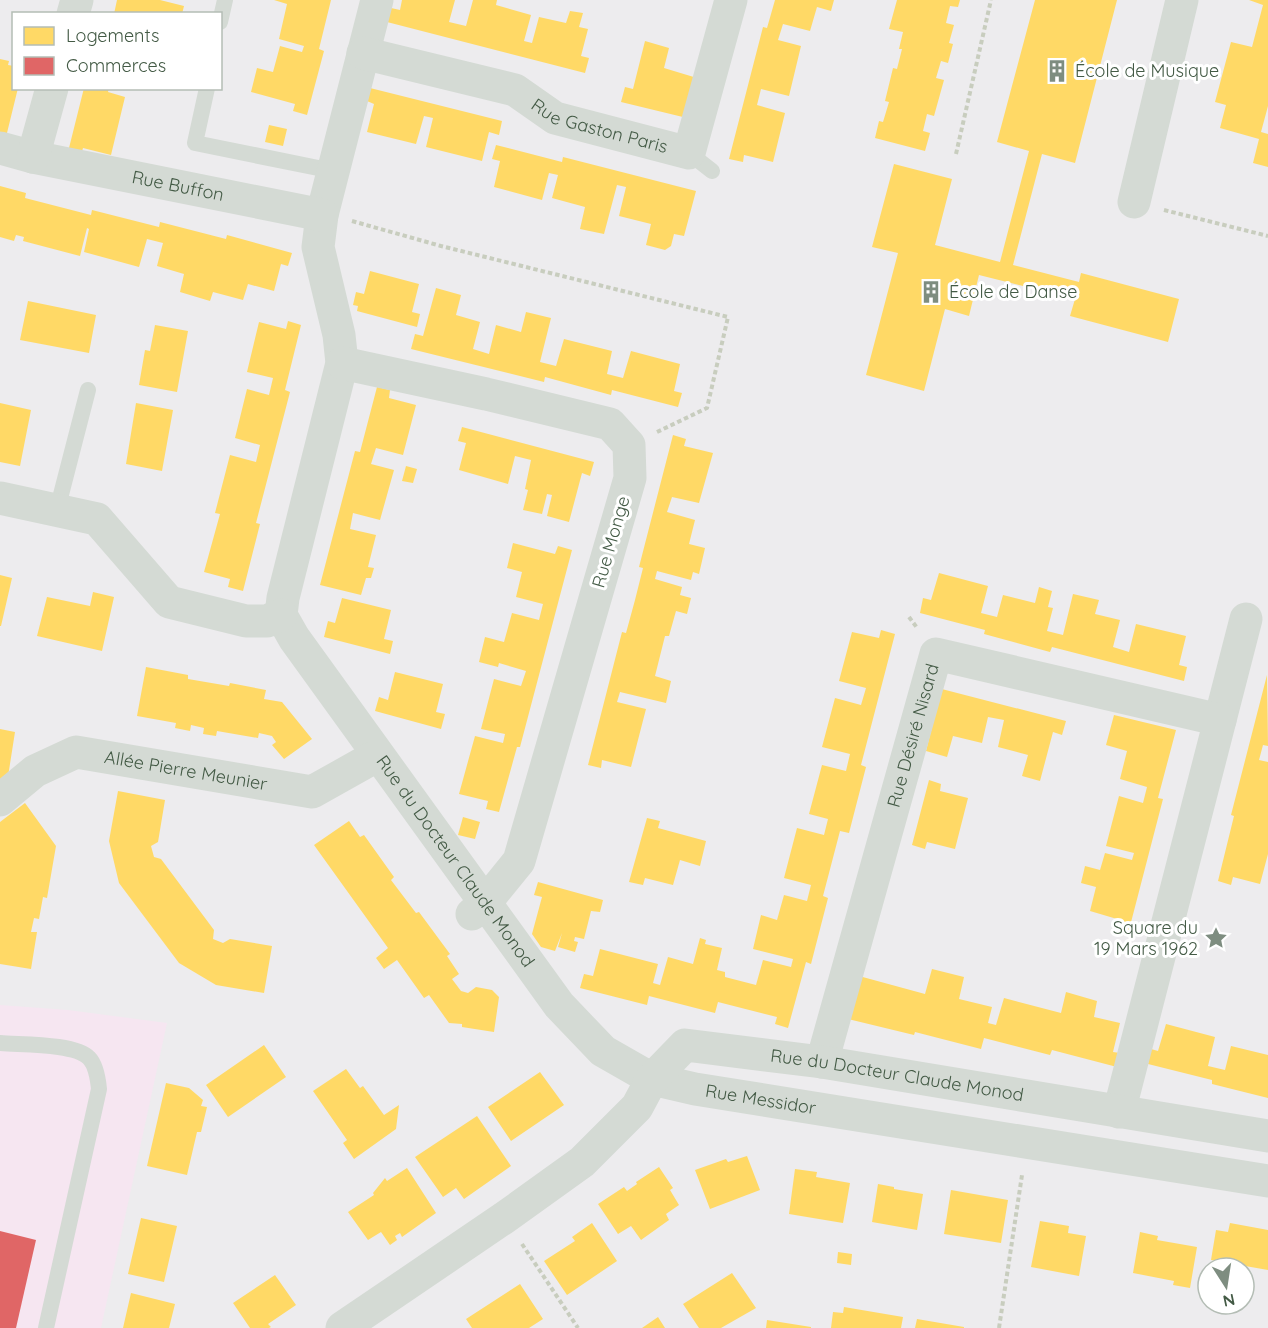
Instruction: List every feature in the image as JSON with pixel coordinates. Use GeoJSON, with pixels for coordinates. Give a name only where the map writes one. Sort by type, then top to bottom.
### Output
{"type":"FeatureCollection","features":[{"type":"Feature","properties":{"kind":"street"},"geometry":{"type":"LineString","coordinates":[[0,498],[97,519],[169,602],[246,621],[267,621],[281,615],[283,598],[342,363],[339,335],[318,247],[322,215],[376,0]]}},
{"type":"Feature","properties":{"kind":"street","name":"Rue Gaston Paris"},"geometry":{"type":"LineString","coordinates":[[363,53],[515,90],[555,118],[700,162],[731,0]]}},
{"type":"Feature","properties":{"kind":"street"},"geometry":{"type":"LineString","coordinates":[[1134,202],[1182,0]]}},
{"type":"Feature","properties":{"kind":"street"},"geometry":{"type":"LineString","coordinates":[[33,157],[51,90]]}},
{"type":"Feature","properties":{"kind":"street","name":"Rue Buffon"},"geometry":{"type":"LineString","coordinates":[[0,148],[33,157],[322,215]]}},
{"type":"Feature","properties":{"kind":"street"},"geometry":{"type":"LineString","coordinates":[[342,363],[610,424],[629,445]]}},
{"type":"Feature","properties":{"kind":"street","name":"Rue Monge"},"geometry":{"type":"LineString","coordinates":[[479,908],[519,861],[630,478],[629,445]]}},
{"type":"Feature","properties":{"kind":"street","name":"Rue du Docteur Claude Monod"},"geometry":{"type":"LineString","coordinates":[[281,615],[294,638],[378,755],[479,908],[559,1005],[603,1051],[652,1080],[685,1045],[822,1062],[1268,1136]]}},
{"type":"Feature","properties":{"kind":"street"},"geometry":{"type":"LineString","coordinates":[[1119,1112],[1246,619]]}},
{"type":"Feature","properties":{"kind":"street","name":"Rue Désiré Nisard"},"geometry":{"type":"LineString","coordinates":[[822,1062],[936,654],[1220,720]]}},
{"type":"Feature","properties":{"kind":"street","name":"Allée Pierre Meunier"},"geometry":{"type":"LineString","coordinates":[[0,800],[35,771],[76,752],[312,792],[378,755]]}},
{"type":"Feature","properties":{"kind":"street"},"geometry":{"type":"LineString","coordinates":[[342,1328],[504,1218],[582,1161],[637,1107],[652,1080]]}},
{"type":"Feature","properties":{"kind":"street","name":"Rue Messidor"},"geometry":{"type":"LineString","coordinates":[[652,1080],[707,1091],[1268,1181]]}},
{"type":"Feature","properties":{"kind":"lane"},"geometry":{"type":"LineString","coordinates":[[207,90],[195,143],[333,171]]}},
{"type":"Feature","properties":{"kind":"lane"},"geometry":{"type":"LineString","coordinates":[[57,510],[88,390]]}},
{"type":"Feature","properties":{"kind":"lane"},"geometry":{"type":"LineString","coordinates":[[0,1043],[75,1050],[89,1058],[97,1073],[99,1089],[46,1328]]}},
{"type":"Feature","properties":{"kind":"path"},"geometry":{"type":"LineString","coordinates":[[956,154],[991,0]]}},
{"type":"Feature","properties":{"kind":"path"},"geometry":{"type":"LineString","coordinates":[[1134,202],[1268,237]]}},
{"type":"Feature","properties":{"kind":"path"},"geometry":{"type":"LineString","coordinates":[[322,215],[728,317],[706,408],[629,445]]}},
{"type":"Feature","properties":{"kind":"path"},"geometry":{"type":"LineString","coordinates":[[999,1328],[1027,1142]]}},
{"type":"Feature","properties":{"kind":"path"},"geometry":{"type":"LineString","coordinates":[[504,1218],[578,1328]]}},
{"type":"Feature","properties":{"kind":"shaded area"},"geometry":{"type":"Polygon","coordinates":[[[0,1005],[68,1010],[167,1023],[101,1328],[0,1328],[0,1005]]]}},
{"type":"Feature","properties":{"kind":"building: Logements"},"geometry":{"type":"Polygon","coordinates":[[[117,0],[160,0],[184,6],[182,12],[114,12],[117,0]]]}},
{"type":"Feature","properties":{"kind":"building: Logements"},"geometry":{"type":"Polygon","coordinates":[[[274,0],[331,0],[319,49],[324,51],[307,115],[293,111],[295,104],[251,92],[257,68],[273,72],[280,46],[302,52],[304,46],[279,39],[287,4],[274,0]]]}},
{"type":"Feature","properties":{"kind":"building: Logements"},"geometry":{"type":"Polygon","coordinates":[[[402,0],[455,0],[449,22],[466,26],[473,0],[497,0],[496,5],[531,15],[524,41],[532,43],[539,17],[566,23],[570,11],[583,13],[579,27],[588,29],[581,56],[589,58],[585,73],[387,22],[391,8],[400,10],[402,0]]]}},
{"type":"Feature","properties":{"kind":"building: Logements"},"geometry":{"type":"Polygon","coordinates":[[[775,0],[834,0],[831,11],[817,7],[810,31],[783,24],[778,40],[801,46],[789,96],[761,89],[757,105],[785,113],[773,162],[744,155],[743,162],[729,159],[763,27],[767,28],[775,0]]]}},
{"type":"Feature","properties":{"kind":"building: Logements"},"geometry":{"type":"Polygon","coordinates":[[[897,0],[960,0],[958,7],[950,6],[946,23],[954,25],[949,43],[953,44],[948,63],[941,61],[936,78],[944,80],[934,116],[927,114],[923,131],[930,133],[925,151],[875,138],[879,121],[883,122],[889,102],[885,101],[893,68],[897,69],[902,49],[899,49],[903,32],[889,29],[897,0]]]}},
{"type":"Feature","properties":{"kind":"building: Logements"},"geometry":{"type":"Polygon","coordinates":[[[1035,0],[1117,0],[1075,163],[1042,154],[1013,265],[1079,282],[1081,273],[1179,299],[1168,342],[1070,316],[1075,299],[979,275],[969,316],[945,309],[924,391],[866,375],[898,253],[872,247],[894,164],[952,179],[935,245],[1000,262],[1029,151],[997,142],[1035,0]]]}},
{"type":"Feature","properties":{"kind":"building: Logements"},"geometry":{"type":"Polygon","coordinates":[[[1249,0],[1268,0],[1268,106],[1261,132],[1268,134],[1268,167],[1253,163],[1259,139],[1220,128],[1226,105],[1215,102],[1231,42],[1252,47],[1263,5],[1249,0]]]}},
{"type":"Feature","properties":{"kind":"building: Logements"},"geometry":{"type":"Polygon","coordinates":[[[645,41],[669,48],[664,68],[697,78],[687,118],[621,102],[625,87],[633,89],[645,41]]]}},
{"type":"Feature","properties":{"kind":"building: Logements"},"geometry":{"type":"Polygon","coordinates":[[[0,59],[9,61],[8,65],[12,66],[12,90],[18,90],[6,137],[0,135],[0,59]]]}},
{"type":"Feature","properties":{"kind":"building: Logements"},"geometry":{"type":"Polygon","coordinates":[[[370,88],[502,121],[499,135],[489,132],[482,161],[426,147],[433,118],[424,116],[416,144],[367,132],[374,104],[367,101],[370,88]]]}},
{"type":"Feature","properties":{"kind":"building: Logements"},"geometry":{"type":"Polygon","coordinates":[[[84,90],[108,90],[108,92],[125,97],[111,155],[83,148],[81,155],[68,152],[84,90]]]}},
{"type":"Feature","properties":{"kind":"building: Logements"},"geometry":{"type":"Polygon","coordinates":[[[269,125],[287,129],[283,146],[265,142],[269,125]]]}},
{"type":"Feature","properties":{"kind":"building: Logements"},"geometry":{"type":"Polygon","coordinates":[[[496,145],[562,162],[563,157],[696,191],[684,236],[674,234],[671,246],[665,250],[646,245],[651,224],[619,216],[626,187],[617,185],[604,234],[580,229],[585,207],[552,198],[558,175],[549,173],[542,200],[494,187],[500,161],[492,159],[496,145]]]}},
{"type":"Feature","properties":{"kind":"building: Logements"},"geometry":{"type":"Polygon","coordinates":[[[0,186],[26,193],[25,198],[91,215],[92,210],[159,227],[160,222],[226,239],[227,235],[292,253],[288,266],[281,264],[274,291],[248,284],[243,300],[213,292],[210,301],[180,292],[184,274],[157,266],[163,243],[147,239],[139,267],[84,252],[89,229],[87,228],[80,256],[23,241],[24,237],[16,235],[14,241],[0,237],[0,186]]]}},
{"type":"Feature","properties":{"kind":"building: Logements"},"geometry":{"type":"Polygon","coordinates":[[[370,271],[419,284],[412,312],[420,314],[417,327],[357,311],[358,306],[353,305],[356,292],[364,294],[370,271]]]}},
{"type":"Feature","properties":{"kind":"building: Logements"},"geometry":{"type":"Polygon","coordinates":[[[436,288],[461,295],[456,315],[480,322],[473,349],[489,354],[496,325],[521,332],[526,312],[551,318],[540,362],[556,366],[564,339],[612,351],[607,374],[623,378],[631,351],[680,364],[674,391],[682,393],[678,407],[612,390],[611,395],[545,377],[544,382],[411,349],[415,334],[423,336],[436,288]]]}},
{"type":"Feature","properties":{"kind":"building: Logements"},"geometry":{"type":"Polygon","coordinates":[[[28,301],[96,315],[89,353],[20,340],[28,301]]]}},
{"type":"Feature","properties":{"kind":"building: Logements"},"geometry":{"type":"Polygon","coordinates":[[[288,321],[301,325],[285,390],[290,392],[256,523],[260,524],[243,591],[228,587],[230,579],[204,572],[220,514],[215,513],[230,455],[256,462],[260,445],[235,438],[247,389],[269,395],[273,378],[247,372],[259,322],[286,329],[288,321]]]}},
{"type":"Feature","properties":{"kind":"building: Logements"},"geometry":{"type":"Polygon","coordinates":[[[155,325],[188,331],[177,392],[139,385],[145,350],[150,351],[155,325]]]}},
{"type":"Feature","properties":{"kind":"building: Logements"},"geometry":{"type":"Polygon","coordinates":[[[377,387],[390,390],[389,398],[416,405],[403,455],[376,448],[371,464],[394,470],[380,520],[353,513],[350,529],[376,535],[368,567],[374,568],[371,578],[366,578],[361,595],[320,585],[355,451],[360,452],[377,387]]]}},
{"type":"Feature","properties":{"kind":"building: Logements"},"geometry":{"type":"Polygon","coordinates":[[[0,403],[31,410],[20,466],[0,462],[0,403]]]}},
{"type":"Feature","properties":{"kind":"building: Logements"},"geometry":{"type":"Polygon","coordinates":[[[136,403],[173,410],[162,471],[126,464],[136,403]]]}},
{"type":"Feature","properties":{"kind":"building: Logements"},"geometry":{"type":"Polygon","coordinates":[[[462,427],[594,462],[590,476],[582,473],[569,522],[547,516],[552,495],[547,494],[542,514],[523,510],[531,460],[515,456],[508,484],[459,470],[466,443],[458,441],[462,427]]]}},
{"type":"Feature","properties":{"kind":"building: Logements"},"geometry":{"type":"Polygon","coordinates":[[[673,435],[686,439],[684,446],[713,453],[699,503],[672,497],[667,512],[695,520],[689,544],[705,548],[699,574],[693,572],[691,580],[657,571],[655,579],[682,587],[680,595],[691,598],[687,614],[676,611],[669,636],[665,636],[655,676],[671,681],[666,703],[620,692],[617,702],[646,709],[631,767],[602,760],[601,768],[588,765],[622,632],[626,633],[635,600],[643,568],[639,567],[673,435]]]}},
{"type":"Feature","properties":{"kind":"building: Logements"},"geometry":{"type":"Polygon","coordinates":[[[406,466],[417,469],[413,483],[402,481],[406,466]]]}},
{"type":"Feature","properties":{"kind":"building: Logements"},"geometry":{"type":"Polygon","coordinates":[[[513,543],[555,554],[558,546],[572,550],[520,747],[517,747],[499,812],[486,809],[488,801],[459,794],[475,736],[503,743],[505,734],[481,729],[494,679],[521,686],[526,671],[499,663],[498,667],[479,662],[485,637],[504,642],[512,613],[539,620],[543,604],[516,597],[522,572],[507,568],[513,543]]]}},
{"type":"Feature","properties":{"kind":"building: Logements"},"geometry":{"type":"Polygon","coordinates":[[[939,573],[988,586],[981,613],[997,617],[1003,595],[1035,603],[1039,587],[1052,591],[1048,607],[1053,608],[1047,631],[1063,635],[1073,594],[1099,600],[1095,614],[1120,620],[1113,647],[1129,652],[1136,624],[1186,636],[1179,665],[1187,667],[1184,681],[1052,647],[1050,652],[984,634],[985,630],[920,613],[923,598],[931,600],[939,573]]]}},
{"type":"Feature","properties":{"kind":"building: Logements"},"geometry":{"type":"Polygon","coordinates":[[[0,575],[12,578],[1,626],[0,626],[0,575]]]}},
{"type":"Feature","properties":{"kind":"building: Logements"},"geometry":{"type":"Polygon","coordinates":[[[93,592],[114,597],[102,651],[37,636],[47,597],[90,606],[93,592]]]}},
{"type":"Feature","properties":{"kind":"building: Logements"},"geometry":{"type":"Polygon","coordinates":[[[342,598],[391,610],[384,639],[393,641],[390,654],[324,637],[328,621],[335,623],[342,598]]]}},
{"type":"Feature","properties":{"kind":"building: Logements"},"geometry":{"type":"Polygon","coordinates":[[[881,630],[895,634],[861,765],[866,767],[849,833],[840,831],[823,896],[828,898],[811,964],[806,962],[788,1028],[775,1024],[777,1017],[718,1002],[715,1013],[649,996],[647,1005],[580,988],[584,974],[593,976],[600,949],[658,964],[653,983],[660,985],[668,957],[693,964],[700,938],[706,940],[705,944],[722,948],[717,970],[725,972],[725,977],[756,985],[763,960],[791,967],[793,959],[753,949],[761,915],[777,920],[784,895],[807,901],[811,885],[784,878],[797,828],[824,835],[828,819],[809,814],[822,765],[846,771],[850,754],[822,747],[835,698],[861,705],[866,688],[839,681],[852,632],[879,638],[881,630]]]}},
{"type":"Feature","properties":{"kind":"building: Logements"},"geometry":{"type":"Polygon","coordinates":[[[146,667],[188,675],[188,679],[229,686],[230,683],[266,690],[264,699],[282,702],[312,739],[284,759],[272,745],[276,742],[272,736],[259,733],[258,738],[217,731],[216,736],[203,734],[204,728],[191,725],[190,731],[175,728],[176,723],[137,716],[146,667]]]}},
{"type":"Feature","properties":{"kind":"building: Logements"},"geometry":{"type":"Polygon","coordinates":[[[395,672],[443,684],[436,712],[445,714],[441,729],[375,711],[379,697],[388,700],[395,672]]]}},
{"type":"Feature","properties":{"kind":"building: Logements"},"geometry":{"type":"Polygon","coordinates":[[[1267,675],[1268,746],[1263,745],[1259,760],[1268,762],[1268,854],[1260,884],[1233,877],[1231,885],[1218,881],[1234,816],[1231,815],[1267,675]]]}},
{"type":"Feature","properties":{"kind":"building: Logements"},"geometry":{"type":"Polygon","coordinates":[[[934,687],[1066,721],[1062,735],[1053,732],[1040,781],[1022,776],[1028,755],[998,747],[1004,720],[988,717],[982,743],[953,736],[947,757],[926,751],[938,703],[934,687]]]}},
{"type":"Feature","properties":{"kind":"building: Logements"},"geometry":{"type":"Polygon","coordinates":[[[1114,715],[1176,730],[1158,798],[1163,799],[1129,930],[1115,927],[1117,919],[1090,911],[1096,887],[1081,883],[1085,866],[1100,870],[1105,853],[1132,860],[1134,853],[1106,846],[1119,796],[1143,803],[1147,787],[1120,779],[1127,751],[1106,745],[1114,715]]]}},
{"type":"Feature","properties":{"kind":"building: Logements"},"geometry":{"type":"Polygon","coordinates":[[[0,729],[15,732],[7,783],[0,788],[0,729]]]}},
{"type":"Feature","properties":{"kind":"building: Logements"},"geometry":{"type":"Polygon","coordinates":[[[929,780],[941,784],[940,791],[968,798],[955,849],[927,842],[925,849],[912,845],[929,780]]]}},
{"type":"Feature","properties":{"kind":"building: Logements"},"geometry":{"type":"Polygon","coordinates":[[[118,791],[165,800],[158,842],[151,846],[154,857],[161,859],[214,930],[213,939],[223,943],[230,939],[272,946],[264,993],[216,985],[179,963],[119,883],[109,841],[118,791]]]}},
{"type":"Feature","properties":{"kind":"building: Logements"},"geometry":{"type":"Polygon","coordinates":[[[25,803],[56,846],[47,898],[43,897],[39,919],[34,918],[31,932],[37,932],[31,969],[0,964],[0,822],[25,803]]]}},
{"type":"Feature","properties":{"kind":"building: Logements"},"geometry":{"type":"Polygon","coordinates":[[[463,817],[480,822],[475,839],[458,835],[463,817]]]}},
{"type":"Feature","properties":{"kind":"building: Logements"},"geometry":{"type":"Polygon","coordinates":[[[647,818],[660,821],[658,828],[706,841],[700,866],[680,860],[673,885],[645,878],[643,885],[629,882],[647,818]]]}},
{"type":"Feature","properties":{"kind":"building: Logements"},"geometry":{"type":"Polygon","coordinates":[[[349,821],[360,837],[364,835],[394,877],[391,880],[416,913],[419,912],[450,954],[447,956],[459,974],[452,979],[461,991],[468,993],[476,987],[492,990],[499,997],[494,1032],[449,1023],[429,995],[424,998],[397,960],[384,969],[376,958],[388,948],[314,845],[349,821]]]}},
{"type":"Feature","properties":{"kind":"building: Logements"},"geometry":{"type":"Polygon","coordinates":[[[538,882],[603,900],[600,912],[591,911],[584,939],[575,937],[574,941],[578,942],[575,952],[558,947],[562,933],[555,951],[541,947],[532,934],[542,897],[534,895],[538,882]]]}},
{"type":"Feature","properties":{"kind":"building: Logements"},"geometry":{"type":"Polygon","coordinates":[[[932,969],[964,977],[959,999],[992,1007],[988,1023],[996,1025],[1004,998],[1061,1013],[1066,992],[1097,1001],[1094,1017],[1120,1023],[1113,1052],[1120,1053],[1117,1067],[1052,1050],[1050,1055],[984,1038],[981,1049],[915,1032],[914,1035],[848,1019],[859,976],[925,994],[932,969]]]}},
{"type":"Feature","properties":{"kind":"building: Logements"},"geometry":{"type":"Polygon","coordinates":[[[1166,1024],[1215,1037],[1208,1066],[1225,1070],[1231,1046],[1268,1055],[1268,1098],[1212,1084],[1212,1080],[1148,1064],[1151,1049],[1158,1051],[1166,1024]]]}},
{"type":"Feature","properties":{"kind":"building: Logements"},"geometry":{"type":"Polygon","coordinates":[[[264,1045],[286,1077],[228,1117],[206,1085],[264,1045]]]}},
{"type":"Feature","properties":{"kind":"building: Logements"},"geometry":{"type":"Polygon","coordinates":[[[346,1069],[360,1088],[363,1086],[384,1115],[399,1105],[396,1129],[354,1159],[343,1143],[347,1140],[313,1091],[346,1069]]]}},
{"type":"Feature","properties":{"kind":"building: Logements"},"geometry":{"type":"Polygon","coordinates":[[[540,1072],[564,1105],[511,1141],[488,1107],[540,1072]]]}},
{"type":"Feature","properties":{"kind":"building: Logements"},"geometry":{"type":"Polygon","coordinates":[[[166,1083],[189,1088],[203,1100],[201,1106],[207,1107],[201,1132],[197,1132],[187,1175],[147,1166],[166,1083]]]}},
{"type":"Feature","properties":{"kind":"building: Logements"},"geometry":{"type":"Polygon","coordinates":[[[477,1116],[511,1166],[464,1199],[456,1188],[443,1197],[415,1157],[477,1116]]]}},
{"type":"Feature","properties":{"kind":"building: Logements"},"geometry":{"type":"Polygon","coordinates":[[[747,1156],[760,1190],[710,1209],[695,1170],[726,1159],[728,1162],[747,1156]]]}},
{"type":"Feature","properties":{"kind":"building: Logements"},"geometry":{"type":"Polygon","coordinates":[[[659,1167],[673,1188],[670,1190],[679,1205],[666,1214],[669,1220],[641,1240],[631,1226],[618,1234],[598,1204],[624,1187],[627,1191],[659,1167]]]}},
{"type":"Feature","properties":{"kind":"building: Logements"},"geometry":{"type":"Polygon","coordinates":[[[407,1168],[436,1213],[402,1237],[400,1233],[395,1236],[397,1240],[390,1245],[381,1232],[368,1240],[348,1212],[374,1195],[373,1193],[385,1178],[387,1181],[407,1168]]]}},
{"type":"Feature","properties":{"kind":"building: Logements"},"geometry":{"type":"Polygon","coordinates":[[[795,1169],[817,1172],[816,1177],[850,1183],[843,1223],[789,1214],[795,1169]]]}},
{"type":"Feature","properties":{"kind":"building: Logements"},"geometry":{"type":"Polygon","coordinates":[[[878,1184],[923,1194],[917,1230],[872,1222],[878,1184]]]}},
{"type":"Feature","properties":{"kind":"building: Logements"},"geometry":{"type":"Polygon","coordinates":[[[951,1190],[1008,1200],[1001,1243],[944,1234],[951,1190]]]}},
{"type":"Feature","properties":{"kind":"building: Logements"},"geometry":{"type":"Polygon","coordinates":[[[141,1218],[177,1226],[164,1282],[128,1274],[141,1218]]]}},
{"type":"Feature","properties":{"kind":"building: Logements"},"geometry":{"type":"Polygon","coordinates":[[[1040,1221],[1069,1226],[1068,1233],[1086,1236],[1079,1276],[1031,1267],[1040,1221]]]}},
{"type":"Feature","properties":{"kind":"building: Logements"},"geometry":{"type":"Polygon","coordinates":[[[592,1223],[617,1261],[567,1295],[544,1261],[575,1241],[572,1237],[592,1223]]]}},
{"type":"Feature","properties":{"kind":"building: Logements"},"geometry":{"type":"Polygon","coordinates":[[[1230,1223],[1268,1230],[1268,1270],[1256,1268],[1256,1256],[1212,1256],[1216,1230],[1228,1232],[1230,1223]]]}},
{"type":"Feature","properties":{"kind":"building: Logements"},"geometry":{"type":"Polygon","coordinates":[[[1140,1232],[1158,1236],[1157,1240],[1197,1247],[1190,1288],[1173,1285],[1174,1281],[1133,1273],[1140,1232]]]}},
{"type":"Feature","properties":{"kind":"building: Logements"},"geometry":{"type":"Polygon","coordinates":[[[838,1252],[852,1254],[851,1265],[837,1263],[838,1252]]]}},
{"type":"Feature","properties":{"kind":"building: Logements"},"geometry":{"type":"Polygon","coordinates":[[[732,1273],[756,1308],[721,1328],[699,1328],[683,1304],[732,1273]]]}},
{"type":"Feature","properties":{"kind":"building: Logements"},"geometry":{"type":"Polygon","coordinates":[[[275,1275],[296,1305],[268,1324],[271,1327],[269,1328],[250,1328],[233,1303],[275,1275]]]}},
{"type":"Feature","properties":{"kind":"building: Logements"},"geometry":{"type":"Polygon","coordinates":[[[520,1284],[543,1319],[529,1328],[472,1328],[466,1319],[520,1284]]]}},
{"type":"Feature","properties":{"kind":"building: Logements"},"geometry":{"type":"Polygon","coordinates":[[[131,1293],[175,1304],[169,1328],[123,1328],[131,1293]]]}},
{"type":"Feature","properties":{"kind":"building: Logements"},"geometry":{"type":"Polygon","coordinates":[[[844,1307],[903,1317],[901,1328],[831,1328],[833,1312],[843,1313],[844,1307]]]}},
{"type":"Feature","properties":{"kind":"building: Logements"},"geometry":{"type":"Polygon","coordinates":[[[658,1317],[665,1328],[642,1328],[658,1317]]]}},
{"type":"Feature","properties":{"kind":"building: Logements"},"geometry":{"type":"Polygon","coordinates":[[[917,1319],[964,1327],[964,1328],[915,1328],[917,1319]]]}},
{"type":"Feature","properties":{"kind":"building: Logements"},"geometry":{"type":"Polygon","coordinates":[[[767,1320],[811,1327],[811,1328],[766,1328],[767,1320]]]}},
{"type":"Feature","properties":{"kind":"building: Commerces"},"geometry":{"type":"Polygon","coordinates":[[[0,1231],[36,1240],[16,1328],[0,1328],[0,1231]]]}},
{"type":"Feature","properties":{"kind":"place","name":"École de Musique"},"geometry":{"type":"Point","coordinates":[1057,71]}},
{"type":"Feature","properties":{"kind":"place","name":"École de Danse"},"geometry":{"type":"Point","coordinates":[931,292]}},
{"type":"Feature","properties":{"kind":"place","name":"Square du 19 Mars 1962"},"geometry":{"type":"Point","coordinates":[1216,938]}}]}
